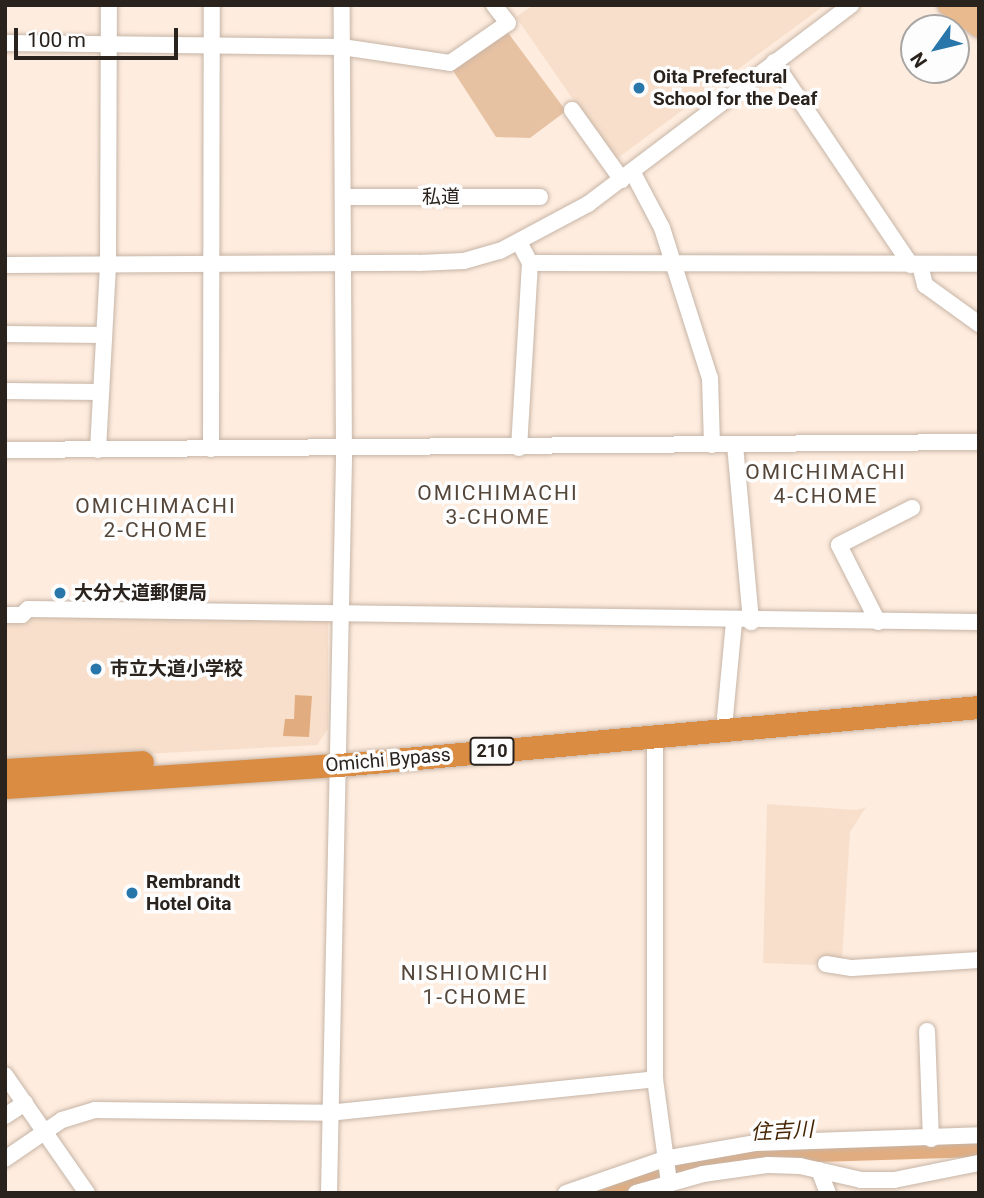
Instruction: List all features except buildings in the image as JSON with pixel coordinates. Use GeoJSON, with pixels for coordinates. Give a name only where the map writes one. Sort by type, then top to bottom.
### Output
{"type":"FeatureCollection","features":[{"type":"Feature","properties":{"kind":"highway","name":"Omichi Bypass"},"geometry":{"type":"LineString","coordinates":[[5,770],[339,758],[725,717],[979,694]]}},
{"type":"Feature","properties":{"kind":"highway","name":"Omichi Bypass"},"geometry":{"type":"LineString","coordinates":[[5,787],[339,758],[655,736],[979,707]]}},
{"type":"Feature","properties":{"kind":"main road"},"geometry":{"type":"LineString","coordinates":[[947,5],[979,27]]}},
{"type":"Feature","properties":{"kind":"main road"},"geometry":{"type":"LineString","coordinates":[[973,5],[979,9]]}},
{"type":"Feature","properties":{"kind":"street"},"geometry":{"type":"LineString","coordinates":[[97,450],[108,264],[109,5]]}},
{"type":"Feature","properties":{"kind":"street"},"geometry":{"type":"LineString","coordinates":[[211,450],[212,5]]}},
{"type":"Feature","properties":{"kind":"street"},"geometry":{"type":"LineString","coordinates":[[329,1193],[328,1114],[339,758],[344,450],[342,5]]}},
{"type":"Feature","properties":{"kind":"street"},"geometry":{"type":"LineString","coordinates":[[5,43],[342,47],[450,63],[508,23],[494,5]]}},
{"type":"Feature","properties":{"kind":"street"},"geometry":{"type":"LineString","coordinates":[[5,265],[464,261],[519,242],[562,220],[627,176],[851,5]]}},
{"type":"Feature","properties":{"kind":"street"},"geometry":{"type":"LineString","coordinates":[[774,62],[915,265],[925,285],[979,324]]}},
{"type":"Feature","properties":{"kind":"street"},"geometry":{"type":"LineString","coordinates":[[572,110],[627,176],[662,228],[710,378],[712,445]]}},
{"type":"Feature","properties":{"kind":"street","name":"私道"},"geometry":{"type":"LineString","coordinates":[[343,197],[540,197]]}},
{"type":"Feature","properties":{"kind":"street"},"geometry":{"type":"LineString","coordinates":[[519,242],[530,263],[519,448]]}},
{"type":"Feature","properties":{"kind":"street"},"geometry":{"type":"LineString","coordinates":[[530,263],[979,264]]}},
{"type":"Feature","properties":{"kind":"street"},"geometry":{"type":"LineString","coordinates":[[5,334],[104,335]]}},
{"type":"Feature","properties":{"kind":"street"},"geometry":{"type":"LineString","coordinates":[[5,391],[101,392]]}},
{"type":"Feature","properties":{"kind":"street"},"geometry":{"type":"LineString","coordinates":[[5,450],[344,450],[979,442]]}},
{"type":"Feature","properties":{"kind":"street"},"geometry":{"type":"LineString","coordinates":[[735,445],[751,622]]}},
{"type":"Feature","properties":{"kind":"street"},"geometry":{"type":"LineString","coordinates":[[878,622],[839,545],[912,508]]}},
{"type":"Feature","properties":{"kind":"street"},"geometry":{"type":"LineString","coordinates":[[5,615],[22,615],[28,609],[734,622],[979,622]]}},
{"type":"Feature","properties":{"kind":"street"},"geometry":{"type":"LineString","coordinates":[[725,717],[734,622]]}},
{"type":"Feature","properties":{"kind":"street"},"geometry":{"type":"LineString","coordinates":[[655,736],[655,1079],[667,1172]]}},
{"type":"Feature","properties":{"kind":"street"},"geometry":{"type":"LineString","coordinates":[[826,964],[852,968],[979,960]]}},
{"type":"Feature","properties":{"kind":"street"},"geometry":{"type":"LineString","coordinates":[[927,1031],[931,1139]]}},
{"type":"Feature","properties":{"kind":"street"},"geometry":{"type":"LineString","coordinates":[[5,1075],[87,1193]]}},
{"type":"Feature","properties":{"kind":"street"},"geometry":{"type":"LineString","coordinates":[[5,1159],[70,1116],[114,1109],[328,1114],[655,1079]]}},
{"type":"Feature","properties":{"kind":"street"},"geometry":{"type":"LineString","coordinates":[[5,1116],[24,1103]]}},
{"type":"Feature","properties":{"kind":"street"},"geometry":{"type":"LineString","coordinates":[[566,1193],[667,1172],[755,1143],[931,1139],[979,1135]]}},
{"type":"Feature","properties":{"kind":"street"},"geometry":{"type":"LineString","coordinates":[[636,1193],[667,1172],[768,1165],[819,1170],[861,1180],[894,1180],[979,1163]]}},
{"type":"Feature","properties":{"kind":"street"},"geometry":{"type":"LineString","coordinates":[[819,1170],[828,1193]]}},
{"type":"Feature","properties":{"kind":"shaded area","name":"Oita Prefectural School for the Deaf"},"geometry":{"type":"Polygon","coordinates":[[[533,5],[825,5],[615,160],[516,17],[533,5]]]}},
{"type":"Feature","properties":{"kind":"shaded area"},"geometry":{"type":"Polygon","coordinates":[[[506,30],[566,111],[530,138],[496,137],[452,69],[506,30]]]}},
{"type":"Feature","properties":{"kind":"shaded area"},"geometry":{"type":"Polygon","coordinates":[[[28,614],[328,621],[328,729],[317,745],[5,761],[5,619],[28,614]]]}},
{"type":"Feature","properties":{"kind":"shaded area"},"geometry":{"type":"Polygon","coordinates":[[[295,695],[312,696],[309,737],[283,736],[285,719],[294,719],[295,695]]]}},
{"type":"Feature","properties":{"kind":"shaded area"},"geometry":{"type":"Polygon","coordinates":[[[767,804],[857,810],[866,807],[850,832],[842,959],[822,959],[814,965],[763,963],[767,804]]]}},
{"type":"Feature","properties":{"kind":"waterway","name":"住吉川"},"geometry":{"type":"LineString","coordinates":[[593,1193],[673,1169],[755,1154],[979,1147]]}},
{"type":"Feature","properties":{"kind":"place","name":"Oita Prefectural School for the Deaf"},"geometry":{"type":"Point","coordinates":[639,88]}},
{"type":"Feature","properties":{"kind":"place","name":"大分大道郵便局"},"geometry":{"type":"Point","coordinates":[60,593]}},
{"type":"Feature","properties":{"kind":"place","name":"市立大道小学校"},"geometry":{"type":"Point","coordinates":[96,669]}},
{"type":"Feature","properties":{"kind":"place","name":"Rembrandt Hotel Oita"},"geometry":{"type":"Point","coordinates":[132,893]}},
{"type":"Feature","properties":{"kind":"district","name":"OMICHIMACHI 4-CHOME"},"geometry":{"type":"Point","coordinates":[826,484]}},
{"type":"Feature","properties":{"kind":"district","name":"OMICHIMACHI 3-CHOME"},"geometry":{"type":"Point","coordinates":[498,505]}},
{"type":"Feature","properties":{"kind":"district","name":"OMICHIMACHI 2-CHOME"},"geometry":{"type":"Point","coordinates":[156,518]}},
{"type":"Feature","properties":{"kind":"district","name":"NISHIOMICHI 1-CHOME"},"geometry":{"type":"Point","coordinates":[475,985]}}]}
